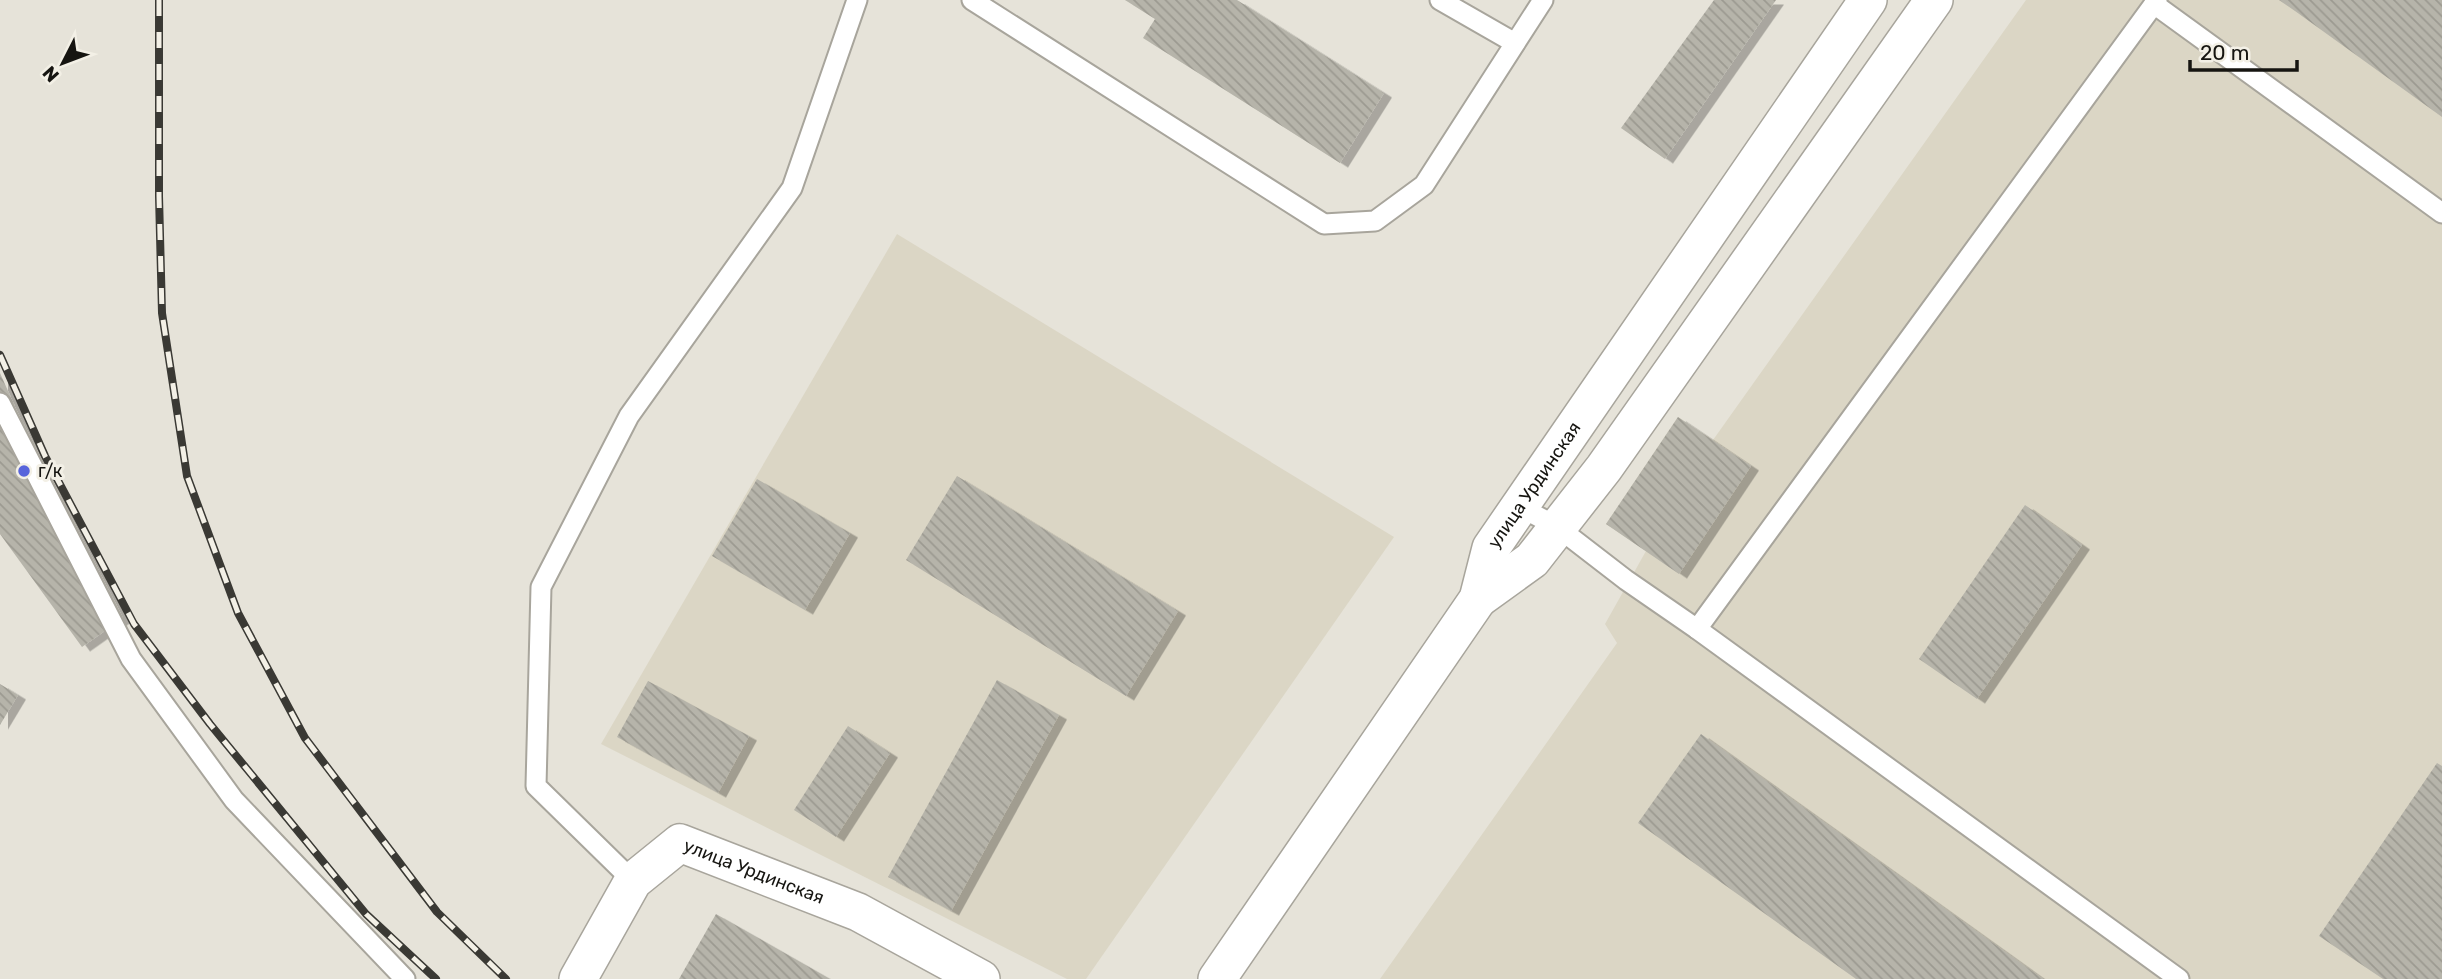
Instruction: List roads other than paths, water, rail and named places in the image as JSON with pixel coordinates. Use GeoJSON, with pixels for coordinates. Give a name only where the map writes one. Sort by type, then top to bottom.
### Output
{"type":"FeatureCollection","features":[{"type":"Feature","properties":{"kind":"street","name":"улица Урдинская"},"geometry":{"type":"LineString","coordinates":[[1217,979],[1478,599],[1491,548],[1868,0]]}},
{"type":"Feature","properties":{"kind":"street"},"geometry":{"type":"LineString","coordinates":[[1478,599],[1532,560],[1604,468],[1934,0]]}},
{"type":"Feature","properties":{"kind":"street","name":"улица Урдинская"},"geometry":{"type":"LineString","coordinates":[[578,979],[633,881],[680,843],[858,912],[981,979]]}},
{"type":"Feature","properties":{"kind":"lane"},"geometry":{"type":"LineString","coordinates":[[633,881],[536,786],[541,587],[629,416],[792,188],[857,0]]}},
{"type":"Feature","properties":{"kind":"lane"},"geometry":{"type":"LineString","coordinates":[[972,0],[1324,224],[1375,221],[1424,185],[1543,0]]}},
{"type":"Feature","properties":{"kind":"lane"},"geometry":{"type":"LineString","coordinates":[[1440,0],[1515,43]]}},
{"type":"Feature","properties":{"kind":"lane"},"geometry":{"type":"LineString","coordinates":[[1697,629],[2155,2],[2442,213]]}},
{"type":"Feature","properties":{"kind":"lane"},"geometry":{"type":"LineString","coordinates":[[0,403],[131,659],[234,800],[405,979]]}},
{"type":"Feature","properties":{"kind":"lane"},"geometry":{"type":"LineString","coordinates":[[1520,507],[1556,526],[1626,580],[2179,979]]}},
{"type":"Feature","properties":{"kind":"railway"},"geometry":{"type":"LineString","coordinates":[[159,0],[162,313],[187,476],[238,613],[305,738],[437,912],[506,979]]}},
{"type":"Feature","properties":{"kind":"railway"},"geometry":{"type":"LineString","coordinates":[[0,355],[45,456],[134,624],[210,724],[366,914],[436,979]]}},
{"type":"Feature","properties":{"kind":"place","name":"г/к"},"geometry":{"type":"Point","coordinates":[24,471]}}]}
